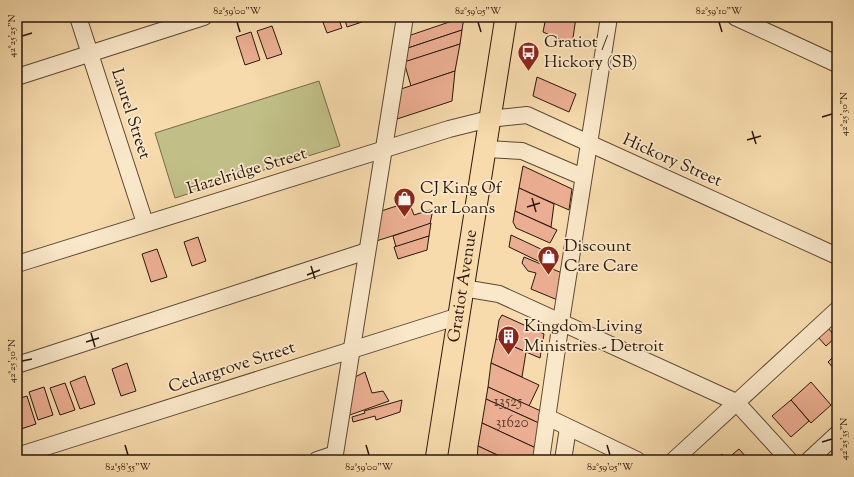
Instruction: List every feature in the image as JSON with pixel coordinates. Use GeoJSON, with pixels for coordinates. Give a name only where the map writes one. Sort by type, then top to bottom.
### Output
{"type":"FeatureCollection","features":[{"type":"Feature","properties":{"kind":"main road","name":"Gratiot Avenue"},"geometry":{"type":"LineString","coordinates":[[436,460],[506,17]]}},
{"type":"Feature","properties":{"kind":"street","name":"Laurel Street"},"geometry":{"type":"LineString","coordinates":[[78,17],[145,223]]}},
{"type":"Feature","properties":{"kind":"street"},"geometry":{"type":"LineString","coordinates":[[17,77],[204,17]]}},
{"type":"Feature","properties":{"kind":"street"},"geometry":{"type":"LineString","coordinates":[[317,460],[335,457],[405,17]]}},
{"type":"Feature","properties":{"kind":"street"},"geometry":{"type":"LineString","coordinates":[[541,460],[561,321],[609,17]]}},
{"type":"Feature","properties":{"kind":"street"},"geometry":{"type":"LineString","coordinates":[[735,17],[837,64]]}},
{"type":"Feature","properties":{"kind":"street","name":"Hickory Street"},"geometry":{"type":"LineString","coordinates":[[489,119],[527,115],[589,145],[837,256]]}},
{"type":"Feature","properties":{"kind":"street","name":"Hazelridge Street"},"geometry":{"type":"LineString","coordinates":[[17,264],[449,129],[489,119]]}},
{"type":"Feature","properties":{"kind":"street"},"geometry":{"type":"LineString","coordinates":[[485,149],[522,152],[576,174]]}},
{"type":"Feature","properties":{"kind":"street"},"geometry":{"type":"LineString","coordinates":[[17,365],[367,251]]}},
{"type":"Feature","properties":{"kind":"street"},"geometry":{"type":"LineString","coordinates":[[463,288],[499,294],[736,402],[789,460]]}},
{"type":"Feature","properties":{"kind":"street"},"geometry":{"type":"LineString","coordinates":[[674,460],[837,310]]}},
{"type":"Feature","properties":{"kind":"street","name":"Cedargrove Street"},"geometry":{"type":"LineString","coordinates":[[17,456],[459,316]]}},
{"type":"Feature","properties":{"kind":"street"},"geometry":{"type":"LineString","coordinates":[[547,418],[568,428],[604,452],[636,460]]}},
{"type":"Feature","properties":{"kind":"street"},"geometry":{"type":"LineString","coordinates":[[563,460],[568,428]]}},
{"type":"Feature","properties":{"kind":"street"},"geometry":{"type":"LineString","coordinates":[[809,460],[837,434]]}},
{"type":"Feature","properties":{"kind":"shaded area"},"geometry":{"type":"Polygon","coordinates":[[[319,81],[340,146],[175,198],[155,133],[319,81]]]}},
{"type":"Feature","properties":{"kind":"building"},"geometry":{"type":"Polygon","coordinates":[[[321,17],[338,17],[342,28],[327,33],[321,17]]]}},
{"type":"Feature","properties":{"kind":"building"},"geometry":{"type":"Polygon","coordinates":[[[344,17],[361,17],[362,22],[347,27],[344,17]]]}},
{"type":"Feature","properties":{"kind":"building"},"geometry":{"type":"Polygon","coordinates":[[[367,17],[378,17],[368,20],[367,17]]]}},
{"type":"Feature","properties":{"kind":"building"},"geometry":{"type":"Polygon","coordinates":[[[464,17],[462,30],[402,50],[405,37],[464,17]]]}},
{"type":"Feature","properties":{"kind":"building"},"geometry":{"type":"Polygon","coordinates":[[[546,17],[576,17],[572,45],[543,32],[546,17]]]}},
{"type":"Feature","properties":{"kind":"building"},"geometry":{"type":"Polygon","coordinates":[[[272,26],[282,54],[267,59],[257,31],[272,26]]]}},
{"type":"Feature","properties":{"kind":"building"},"geometry":{"type":"Polygon","coordinates":[[[462,30],[460,44],[405,62],[402,50],[462,30]]]}},
{"type":"Feature","properties":{"kind":"building"},"geometry":{"type":"Polygon","coordinates":[[[251,32],[260,60],[245,65],[236,37],[251,32]]]}},
{"type":"Feature","properties":{"kind":"building"},"geometry":{"type":"Polygon","coordinates":[[[460,44],[455,71],[411,86],[404,62],[460,44]]]}},
{"type":"Feature","properties":{"kind":"building"},"geometry":{"type":"Polygon","coordinates":[[[455,71],[452,101],[394,120],[398,90],[455,71]]]}},
{"type":"Feature","properties":{"kind":"building"},"geometry":{"type":"Polygon","coordinates":[[[537,77],[576,94],[569,112],[533,96],[537,77]]]}},
{"type":"Feature","properties":{"kind":"building"},"geometry":{"type":"Polygon","coordinates":[[[523,166],[572,189],[569,210],[519,188],[523,166]]]}},
{"type":"Feature","properties":{"kind":"building"},"geometry":{"type":"Polygon","coordinates":[[[519,188],[554,204],[551,227],[515,211],[519,188]]]}},
{"type":"Feature","properties":{"kind":"building","name":"CJ King Of Car Loans"},"geometry":{"type":"Polygon","coordinates":[[[409,202],[414,215],[433,209],[430,224],[373,242],[378,212],[409,202]]]}},
{"type":"Feature","properties":{"kind":"building"},"geometry":{"type":"Polygon","coordinates":[[[515,211],[557,230],[550,243],[516,228],[513,222],[515,211]]]}},
{"type":"Feature","properties":{"kind":"building"},"geometry":{"type":"Polygon","coordinates":[[[431,223],[429,236],[396,247],[393,236],[431,223]]]}},
{"type":"Feature","properties":{"kind":"building"},"geometry":{"type":"Polygon","coordinates":[[[511,235],[545,251],[540,262],[509,247],[511,235]]]}},
{"type":"Feature","properties":{"kind":"building"},"geometry":{"type":"Polygon","coordinates":[[[429,236],[427,250],[398,259],[394,247],[429,236]]]}},
{"type":"Feature","properties":{"kind":"building"},"geometry":{"type":"Polygon","coordinates":[[[198,237],[206,261],[192,266],[184,242],[198,237]]]}},
{"type":"Feature","properties":{"kind":"building"},"geometry":{"type":"Polygon","coordinates":[[[157,249],[167,277],[151,282],[142,254],[157,249]]]}},
{"type":"Feature","properties":{"kind":"building","name":"Discount Care Care"},"geometry":{"type":"Polygon","coordinates":[[[524,257],[562,273],[559,280],[563,282],[560,301],[531,289],[536,273],[528,271],[522,263],[524,257]]]}},
{"type":"Feature","properties":{"kind":"building"},"geometry":{"type":"Polygon","coordinates":[[[502,315],[544,334],[540,358],[496,339],[499,320],[502,315]]]}},
{"type":"Feature","properties":{"kind":"building"},"geometry":{"type":"Polygon","coordinates":[[[827,327],[836,337],[826,346],[817,336],[827,327]]]}},
{"type":"Feature","properties":{"kind":"building","name":"Kingdom Living Ministries - Detroit"},"geometry":{"type":"Polygon","coordinates":[[[496,339],[526,352],[522,377],[491,363],[496,339]]]}},
{"type":"Feature","properties":{"kind":"building"},"geometry":{"type":"Polygon","coordinates":[[[837,353],[837,372],[828,362],[837,353]]]}},
{"type":"Feature","properties":{"kind":"building"},"geometry":{"type":"Polygon","coordinates":[[[127,363],[136,391],[121,396],[112,369],[127,363]]]}},
{"type":"Feature","properties":{"kind":"building"},"geometry":{"type":"Polygon","coordinates":[[[491,363],[539,385],[529,406],[488,387],[491,363]]]}},
{"type":"Feature","properties":{"kind":"building"},"geometry":{"type":"Polygon","coordinates":[[[365,372],[372,393],[383,391],[389,401],[347,416],[353,378],[365,372]]]}},
{"type":"Feature","properties":{"kind":"building"},"geometry":{"type":"Polygon","coordinates":[[[85,376],[95,404],[80,409],[70,382],[85,376]]]}},
{"type":"Feature","properties":{"kind":"building"},"geometry":{"type":"Polygon","coordinates":[[[811,382],[831,405],[811,423],[791,400],[811,382]]]}},
{"type":"Feature","properties":{"kind":"building"},"geometry":{"type":"Polygon","coordinates":[[[65,383],[75,410],[60,415],[50,388],[65,383]]]}},
{"type":"Feature","properties":{"kind":"building"},"geometry":{"type":"Polygon","coordinates":[[[44,387],[53,415],[38,420],[29,392],[44,387]]]}},
{"type":"Feature","properties":{"kind":"building"},"geometry":{"type":"Polygon","coordinates":[[[488,387],[543,412],[541,424],[486,399],[488,387]]]}},
{"type":"Feature","properties":{"kind":"building"},"geometry":{"type":"Polygon","coordinates":[[[27,396],[36,424],[21,429],[17,416],[17,399],[27,396]]]}},
{"type":"Feature","properties":{"kind":"building"},"geometry":{"type":"Polygon","coordinates":[[[486,399],[541,424],[538,449],[482,423],[486,399]]]}},
{"type":"Feature","properties":{"kind":"building"},"geometry":{"type":"Polygon","coordinates":[[[402,400],[400,412],[376,420],[375,416],[353,422],[352,417],[365,413],[364,411],[402,400]]]}},
{"type":"Feature","properties":{"kind":"building"},"geometry":{"type":"Polygon","coordinates":[[[791,400],[809,421],[791,437],[772,416],[791,400]]]}},
{"type":"Feature","properties":{"kind":"building"},"geometry":{"type":"Polygon","coordinates":[[[482,423],[538,449],[536,460],[508,460],[478,446],[482,423]]]}},
{"type":"Feature","properties":{"kind":"building"},"geometry":{"type":"Polygon","coordinates":[[[478,446],[508,460],[477,460],[478,446]]]}},
{"type":"Feature","properties":{"kind":"building"},"geometry":{"type":"Polygon","coordinates":[[[739,449],[749,460],[715,460],[722,454],[727,459],[739,449]]]}},
{"type":"Feature","properties":{"kind":"place","name":"Gratiot / Hickory (SB)"},"geometry":{"type":"Point","coordinates":[528,72]}},
{"type":"Feature","properties":{"kind":"place","name":"CJ King Of Car Loans"},"geometry":{"type":"Point","coordinates":[404,218]}},
{"type":"Feature","properties":{"kind":"place","name":"Discount Care Care"},"geometry":{"type":"Point","coordinates":[548,276]}},
{"type":"Feature","properties":{"kind":"place","name":"Kingdom Living Ministries - Detroit"},"geometry":{"type":"Point","coordinates":[509,356]}}]}
